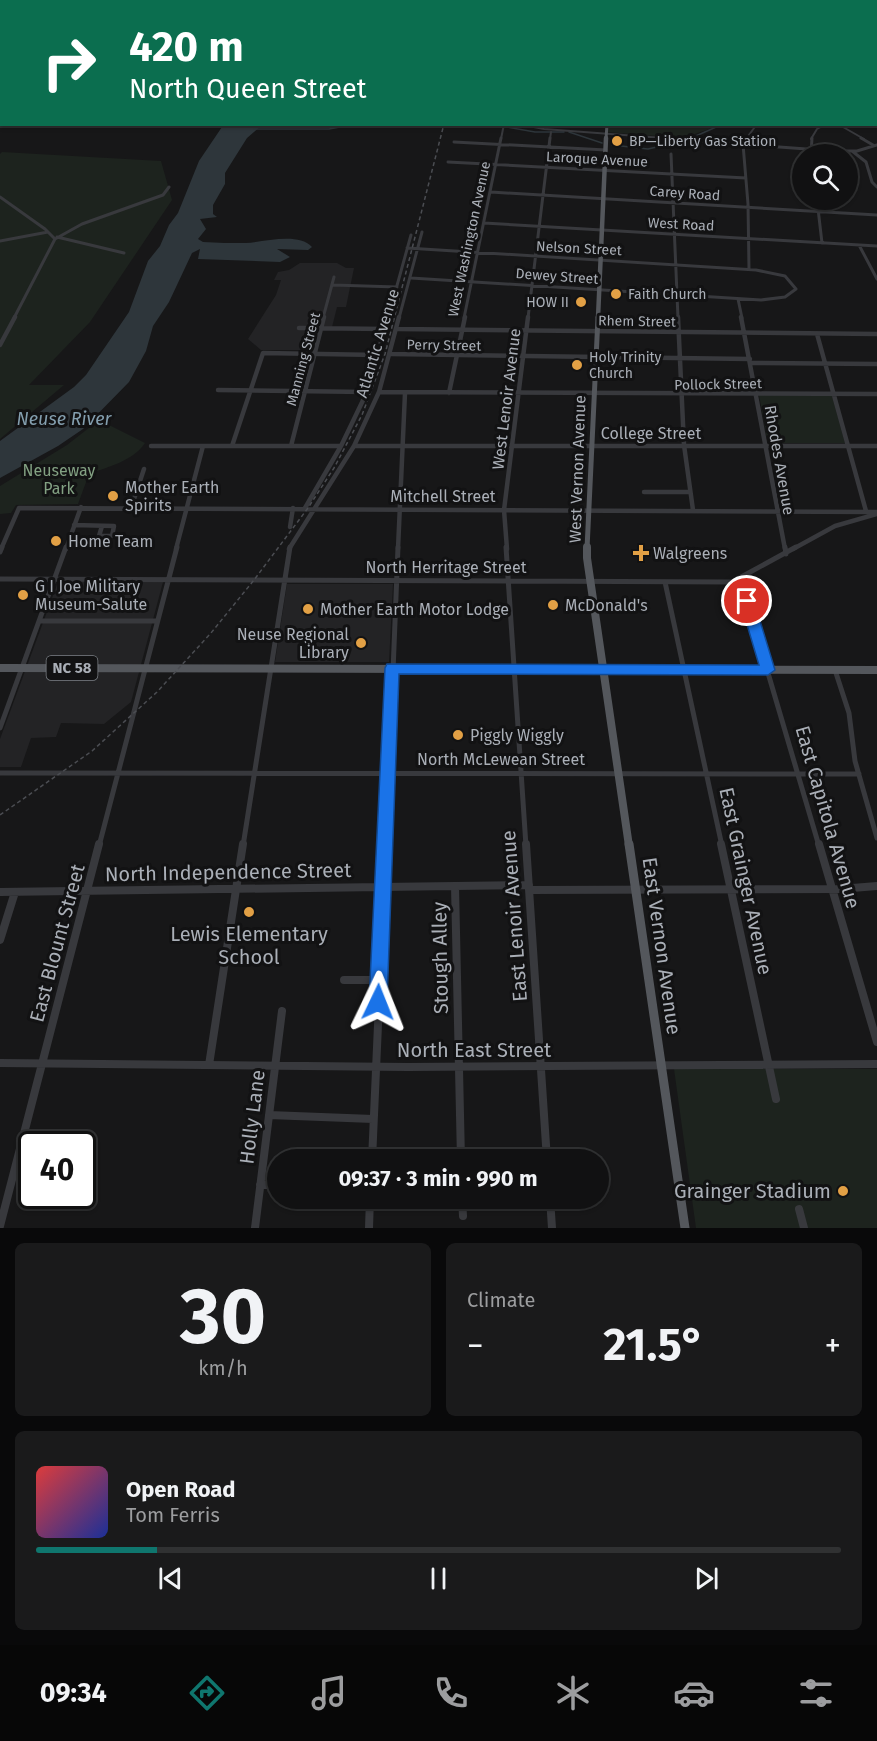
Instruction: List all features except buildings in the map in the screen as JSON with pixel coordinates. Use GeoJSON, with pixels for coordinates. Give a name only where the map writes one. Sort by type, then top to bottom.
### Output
{"type":"FeatureCollection","features":[{"type":"Feature","properties":{"kind":"main road","name":"West Vernon Avenue"},"geometry":{"type":"LineString","coordinates":[[604,669],[587,550],[607,126]]}},
{"type":"Feature","properties":{"kind":"main road","name":"NC 58"},"geometry":{"type":"LineString","coordinates":[[0,668],[877,670]]}},
{"type":"Feature","properties":{"kind":"main road","name":"East Vernon Avenue"},"geometry":{"type":"LineString","coordinates":[[604,669],[685,1228]]}},
{"type":"Feature","properties":{"kind":"street","name":"West Washington Avenue"},"geometry":{"type":"LineString","coordinates":[[448,393],[504,126]]}},
{"type":"Feature","properties":{"kind":"street"},"geometry":{"type":"LineString","coordinates":[[524,126],[533,129],[743,144],[792,150]]}},
{"type":"Feature","properties":{"kind":"street"},"geometry":{"type":"LineString","coordinates":[[749,269],[748,207],[743,144],[756,126]]}},
{"type":"Feature","properties":{"kind":"street"},"geometry":{"type":"LineString","coordinates":[[810,144],[810,138],[819,126]]}},
{"type":"Feature","properties":{"kind":"street"},"geometry":{"type":"LineString","coordinates":[[839,126],[876,145]]}},
{"type":"Feature","properties":{"kind":"street","name":"West Lenoir Avenue"},"geometry":{"type":"LineString","coordinates":[[515,669],[507,581],[504,510],[550,132]]}},
{"type":"Feature","properties":{"kind":"street"},"geometry":{"type":"LineString","coordinates":[[454,142],[606,150]]}},
{"type":"Feature","properties":{"kind":"street"},"geometry":{"type":"LineString","coordinates":[[858,150],[876,145]]}},
{"type":"Feature","properties":{"kind":"street"},"geometry":{"type":"LineString","coordinates":[[671,154],[684,446],[693,510]]}},
{"type":"Feature","properties":{"kind":"street"},"geometry":{"type":"LineString","coordinates":[[858,156],[866,162],[871,180],[877,187]]}},
{"type":"Feature","properties":{"kind":"street","name":"Laroque Avenue"},"geometry":{"type":"LineString","coordinates":[[448,162],[746,178]]}},
{"type":"Feature","properties":{"kind":"street"},"geometry":{"type":"LineString","coordinates":[[0,345],[56,238],[82,224],[166,194],[169,187]]}},
{"type":"Feature","properties":{"kind":"street","name":"Carey Road"},"geometry":{"type":"LineString","coordinates":[[491,192],[877,214]]}},
{"type":"Feature","properties":{"kind":"street"},"geometry":{"type":"LineString","coordinates":[[0,197],[56,238],[124,253]]}},
{"type":"Feature","properties":{"kind":"street"},"geometry":{"type":"LineString","coordinates":[[819,211],[822,243]]}},
{"type":"Feature","properties":{"kind":"street","name":"West Road"},"geometry":{"type":"LineString","coordinates":[[484,223],[877,246]]}},
{"type":"Feature","properties":{"kind":"street"},"geometry":{"type":"LineString","coordinates":[[0,242],[49,232]]}},
{"type":"Feature","properties":{"kind":"street","name":"Atlantic Avenue"},"geometry":{"type":"LineString","coordinates":[[284,580],[289,549],[354,446],[379,392],[398,329],[422,232]]}},
{"type":"Feature","properties":{"kind":"street","name":"Atlantic Avenue"},"geometry":{"type":"LineString","coordinates":[[305,508],[341,446],[367,392],[411,235]]}},
{"type":"Feature","properties":{"kind":"street"},"geometry":{"type":"LineString","coordinates":[[859,245],[877,279]]}},
{"type":"Feature","properties":{"kind":"street","name":"Nelson Street"},"geometry":{"type":"LineString","coordinates":[[407,248],[749,269],[781,274],[791,280],[796,289],[791,295],[780,298],[738,298]]}},
{"type":"Feature","properties":{"kind":"street","name":"Manning Street"},"geometry":{"type":"LineString","coordinates":[[291,446],[334,277]]}},
{"type":"Feature","properties":{"kind":"street","name":"Dewey Street"},"geometry":{"type":"LineString","coordinates":[[411,278],[738,298]]}},
{"type":"Feature","properties":{"kind":"street"},"geometry":{"type":"LineString","coordinates":[[333,285],[397,287]]}},
{"type":"Feature","properties":{"kind":"street","name":"Rhodes Avenue"},"geometry":{"type":"LineString","coordinates":[[738,298],[786,555]]}},
{"type":"Feature","properties":{"kind":"street"},"geometry":{"type":"LineString","coordinates":[[299,328],[386,329]]}},
{"type":"Feature","properties":{"kind":"street","name":"Rhem Street"},"geometry":{"type":"LineString","coordinates":[[398,329],[877,334]]}},
{"type":"Feature","properties":{"kind":"street"},"geometry":{"type":"LineString","coordinates":[[817,334],[866,511]]}},
{"type":"Feature","properties":{"kind":"street"},"geometry":{"type":"LineString","coordinates":[[232,446],[263,353],[379,355]]}},
{"type":"Feature","properties":{"kind":"street","name":"Perry Street"},"geometry":{"type":"LineString","coordinates":[[391,354],[680,358],[877,364]]}},
{"type":"Feature","properties":{"kind":"street"},"geometry":{"type":"LineString","coordinates":[[218,390],[367,392]]}},
{"type":"Feature","properties":{"kind":"street","name":"Pollock Street"},"geometry":{"type":"LineString","coordinates":[[379,392],[877,394]]}},
{"type":"Feature","properties":{"kind":"street"},"geometry":{"type":"LineString","coordinates":[[372,1149],[405,393]]}},
{"type":"Feature","properties":{"kind":"street"},"geometry":{"type":"LineString","coordinates":[[152,446],[341,446]]}},
{"type":"Feature","properties":{"kind":"street","name":"East Blount Street"},"geometry":{"type":"LineString","coordinates":[[0,1227],[202,446]]}},
{"type":"Feature","properties":{"kind":"street","name":"College Street"},"geometry":{"type":"LineString","coordinates":[[354,446],[877,446]]}},
{"type":"Feature","properties":{"kind":"street"},"geometry":{"type":"LineString","coordinates":[[131,508],[144,469]]}},
{"type":"Feature","properties":{"kind":"street"},"geometry":{"type":"LineString","coordinates":[[644,492],[690,492]]}},
{"type":"Feature","properties":{"kind":"street"},"geometry":{"type":"LineString","coordinates":[[0,728],[81,507]]}},
{"type":"Feature","properties":{"kind":"street"},"geometry":{"type":"LineString","coordinates":[[0,552],[19,508]]}},
{"type":"Feature","properties":{"kind":"street","name":"Mitchell Street"},"geometry":{"type":"LineString","coordinates":[[19,508],[776,510],[877,513]]}},
{"type":"Feature","properties":{"kind":"street"},"geometry":{"type":"LineString","coordinates":[[290,527],[293,508]]}},
{"type":"Feature","properties":{"kind":"street","name":"North Herritage Street"},"geometry":{"type":"LineString","coordinates":[[0,579],[732,582],[786,555],[835,526],[877,513]]}},
{"type":"Feature","properties":{"kind":"street"},"geometry":{"type":"LineString","coordinates":[[74,525],[102,525]]}},
{"type":"Feature","properties":{"kind":"street","name":"East Capitola Avenue"},"geometry":{"type":"LineString","coordinates":[[740,578],[877,1042]]}},
{"type":"Feature","properties":{"kind":"street"},"geometry":{"type":"LineString","coordinates":[[209,1065],[284,580]]}},
{"type":"Feature","properties":{"kind":"street","name":"East Grainger Avenue"},"geometry":{"type":"LineString","coordinates":[[664,582],[776,1100]]}},
{"type":"Feature","properties":{"kind":"street"},"geometry":{"type":"LineString","coordinates":[[39,621],[157,621]]}},
{"type":"Feature","properties":{"kind":"street","name":"East Lenoir Avenue"},"geometry":{"type":"LineString","coordinates":[[515,669],[546,1149]]}},
{"type":"Feature","properties":{"kind":"street"},"geometry":{"type":"LineString","coordinates":[[834,670],[849,713],[859,774],[877,838]]}},
{"type":"Feature","properties":{"kind":"street","name":"North McLewean Street"},"geometry":{"type":"LineString","coordinates":[[0,772],[859,774]]}},
{"type":"Feature","properties":{"kind":"street","name":"North Independence Street"},"geometry":{"type":"LineString","coordinates":[[0,892],[455,886],[732,890],[877,886]]}},
{"type":"Feature","properties":{"kind":"street","name":"Stough Alley"},"geometry":{"type":"LineString","coordinates":[[455,886],[461,1149]]}},
{"type":"Feature","properties":{"kind":"street"},"geometry":{"type":"LineString","coordinates":[[0,940],[15,892]]}},
{"type":"Feature","properties":{"kind":"street"},"geometry":{"type":"LineString","coordinates":[[344,980],[379,980]]}},
{"type":"Feature","properties":{"kind":"street","name":"Holly Lane"},"geometry":{"type":"LineString","coordinates":[[255,1228],[282,1011]]}},
{"type":"Feature","properties":{"kind":"street","name":"North East Street"},"geometry":{"type":"LineString","coordinates":[[0,1063],[376,1066],[877,1064]]}},
{"type":"Feature","properties":{"kind":"street"},"geometry":{"type":"LineString","coordinates":[[269,1115],[373,1119]]}},
{"type":"Feature","properties":{"kind":"street"},"geometry":{"type":"LineString","coordinates":[[260,1185],[267,1185]]}},
{"type":"Feature","properties":{"kind":"street"},"geometry":{"type":"LineString","coordinates":[[369,1228],[370,1209]]}},
{"type":"Feature","properties":{"kind":"street"},"geometry":{"type":"LineString","coordinates":[[463,1209],[463,1216]]}},
{"type":"Feature","properties":{"kind":"street"},"geometry":{"type":"LineString","coordinates":[[551,1209],[552,1228]]}},
{"type":"Feature","properties":{"kind":"street"},"geometry":{"type":"LineString","coordinates":[[799,1209],[804,1228]]}},
{"type":"Feature","properties":{"kind":"shaded area"},"geometry":{"type":"Polygon","coordinates":[[[300,263],[337,263],[346,268],[354,268],[346,307],[337,307],[332,327],[318,329],[312,350],[261,350],[248,339],[276,295],[281,280],[274,280],[278,272],[289,270],[300,263]]]}},
{"type":"Feature","properties":{"kind":"shaded area"},"geometry":{"type":"Polygon","coordinates":[[[58,582],[163,582],[131,702],[104,724],[61,723],[56,737],[31,738],[21,767],[0,767],[0,739],[58,582]]]}},
{"type":"Feature","properties":{"kind":"shaded area"},"geometry":{"type":"Polygon","coordinates":[[[287,584],[393,584],[389,662],[275,662],[287,584]]]}},
{"type":"Feature","properties":{"kind":"green space"},"geometry":{"type":"Polygon","coordinates":[[[606,126],[718,126],[683,138],[606,132],[606,126]]]}},
{"type":"Feature","properties":{"kind":"green space"},"geometry":{"type":"Polygon","coordinates":[[[2,152],[161,161],[172,200],[90,322],[29,385],[64,385],[0,439],[0,154],[2,152]]]}},
{"type":"Feature","properties":{"kind":"green space"},"geometry":{"type":"Polygon","coordinates":[[[759,395],[832,396],[845,443],[768,443],[759,395]]]}},
{"type":"Feature","properties":{"kind":"green space","name":"Neuseway Park"},"geometry":{"type":"Polygon","coordinates":[[[99,420],[145,443],[127,459],[89,474],[78,504],[16,505],[11,513],[0,514],[0,486],[67,445],[99,420]]]}},
{"type":"Feature","properties":{"kind":"green space"},"geometry":{"type":"Polygon","coordinates":[[[674,1069],[877,1069],[877,1228],[696,1228],[674,1069]]]}},
{"type":"Feature","properties":{"kind":"water","name":"Neuse River"},"geometry":{"type":"Polygon","coordinates":[[[223,126],[261,126],[247,138],[225,173],[225,184],[213,205],[213,214],[217,217],[200,219],[206,229],[198,239],[203,242],[246,243],[290,239],[306,242],[312,247],[308,250],[277,249],[290,257],[280,262],[198,259],[200,249],[192,253],[169,302],[153,326],[146,351],[129,382],[83,429],[58,446],[0,478],[0,441],[74,387],[86,375],[129,312],[148,261],[160,246],[169,225],[178,213],[199,161],[223,126]]]}},
{"type":"Feature","properties":{"kind":"waterway"},"geometry":{"type":"LineString","coordinates":[[254,129],[329,129],[346,126]]}},
{"type":"Feature","properties":{"kind":"waterway"},"geometry":{"type":"LineString","coordinates":[[689,139],[718,126]]}},
{"type":"Feature","properties":{"kind":"waterway"},"geometry":{"type":"LineString","coordinates":[[507,127],[535,132],[564,132]]}},
{"type":"Feature","properties":{"kind":"waterway"},"geometry":{"type":"LineString","coordinates":[[569,132],[602,143]]}},
{"type":"Feature","properties":{"kind":"waterway"},"geometry":{"type":"LineString","coordinates":[[612,145],[648,149],[683,141]]}},
{"type":"Feature","properties":{"kind":"railway"},"geometry":{"type":"LineString","coordinates":[[0,815],[92,751],[157,692],[211,633],[254,580],[308,508],[334,468],[362,415],[385,354],[443,126]]}},
{"type":"Feature","properties":{"kind":"place","name":"BP—Liberty Gas Station"},"geometry":{"type":"Point","coordinates":[617,141]}},
{"type":"Feature","properties":{"kind":"place","name":"Faith Church"},"geometry":{"type":"Point","coordinates":[616,294]}},
{"type":"Feature","properties":{"kind":"place","name":"HOW II"},"geometry":{"type":"Point","coordinates":[581,302]}},
{"type":"Feature","properties":{"kind":"place","name":"Holy Trinity Church"},"geometry":{"type":"Point","coordinates":[577,365]}},
{"type":"Feature","properties":{"kind":"place","name":"Mother Earth Spirits"},"geometry":{"type":"Point","coordinates":[113,496]}},
{"type":"Feature","properties":{"kind":"place","name":"Home Team"},"geometry":{"type":"Point","coordinates":[56,541]}},
{"type":"Feature","properties":{"kind":"place","name":"Walgreens"},"geometry":{"type":"Point","coordinates":[641,553]}},
{"type":"Feature","properties":{"kind":"place","name":"G I Joe Military Museum-Salute"},"geometry":{"type":"Point","coordinates":[23,595]}},
{"type":"Feature","properties":{"kind":"place","name":"McDonald's"},"geometry":{"type":"Point","coordinates":[553,605]}},
{"type":"Feature","properties":{"kind":"place","name":"Mother Earth Motor Lodge"},"geometry":{"type":"Point","coordinates":[308,609]}},
{"type":"Feature","properties":{"kind":"place","name":"Neuse Regional Library"},"geometry":{"type":"Point","coordinates":[361,643]}},
{"type":"Feature","properties":{"kind":"place","name":"Piggly Wiggly"},"geometry":{"type":"Point","coordinates":[458,735]}},
{"type":"Feature","properties":{"kind":"place","name":"Lewis Elementary School"},"geometry":{"type":"Point","coordinates":[249,912]}},
{"type":"Feature","properties":{"kind":"place","name":"Grainger Stadium"},"geometry":{"type":"Point","coordinates":[843,1191]}},
{"type":"Feature","properties":{"kind":"route"},"geometry":{"type":"LineString","coordinates":[[378,1002],[392,668],[768,670],[747,601]]}}]}
